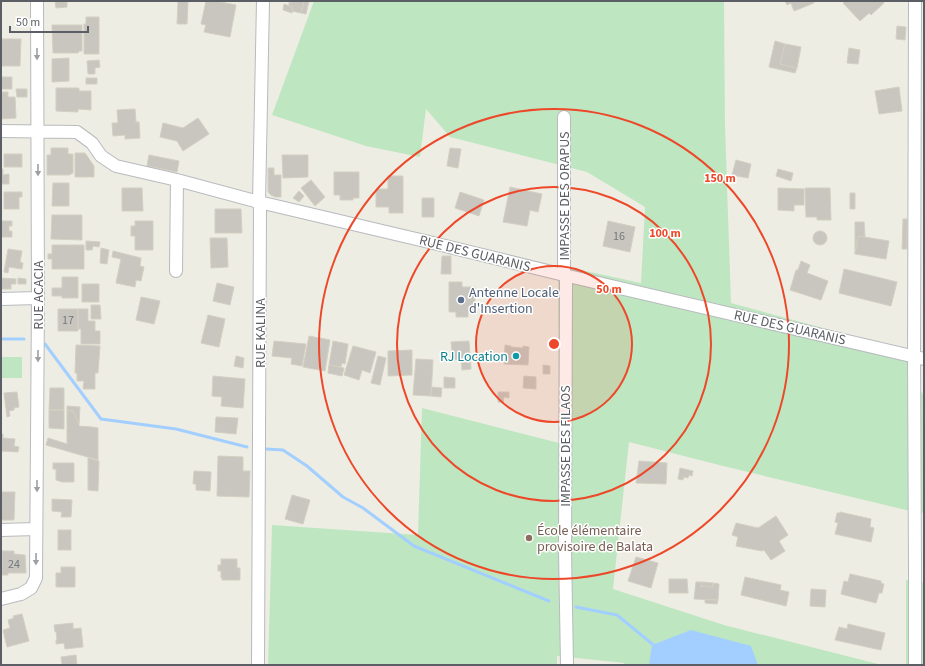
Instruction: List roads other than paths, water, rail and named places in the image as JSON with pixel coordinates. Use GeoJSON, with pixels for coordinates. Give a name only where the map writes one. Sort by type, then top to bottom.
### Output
{"type":"FeatureCollection","features":[{"type":"Feature","properties":{"kind":"street","name":"RUE ACACIA"},"geometry":{"type":"LineString","coordinates":[[1,600],[21,594],[31,588],[36,578],[38,298],[37,1]]}},
{"type":"Feature","properties":{"kind":"street","name":"RUE KALINA"},"geometry":{"type":"LineString","coordinates":[[258,665],[258,506],[260,425],[259,202],[262,1]]}},
{"type":"Feature","properties":{"kind":"street"},"geometry":{"type":"LineString","coordinates":[[915,1],[919,358],[915,665]]}},
{"type":"Feature","properties":{"kind":"street","name":"IMPASSE DES ORAPUS"},"geometry":{"type":"LineString","coordinates":[[564,117],[564,275]]}},
{"type":"Feature","properties":{"kind":"street","name":"RUE DES GUARANIS"},"geometry":{"type":"LineString","coordinates":[[1,131],[77,132],[92,143],[101,156],[116,166],[564,275],[919,358]]}},
{"type":"Feature","properties":{"kind":"street"},"geometry":{"type":"LineString","coordinates":[[176,271],[177,180]]}},
{"type":"Feature","properties":{"kind":"street","name":"IMPASSE DES FILAOS"},"geometry":{"type":"LineString","coordinates":[[564,275],[566,280],[565,550],[567,665]]}},
{"type":"Feature","properties":{"kind":"street"},"geometry":{"type":"LineString","coordinates":[[1,299],[38,298]]}},
{"type":"Feature","properties":{"kind":"street"},"geometry":{"type":"LineString","coordinates":[[1,530],[36,529]]}},
{"type":"Feature","properties":{"kind":"water"},"geometry":{"type":"Polygon","coordinates":[[[691,630],[751,646],[758,665],[649,665],[652,645],[691,630]]]}},
{"type":"Feature","properties":{"kind":"waterway"},"geometry":{"type":"LineString","coordinates":[[1,339],[24,339]]}},
{"type":"Feature","properties":{"kind":"waterway"},"geometry":{"type":"LineString","coordinates":[[45,344],[101,419],[176,429],[247,447]]}},
{"type":"Feature","properties":{"kind":"waterway"},"geometry":{"type":"LineString","coordinates":[[266,449],[283,450],[307,466],[343,497],[363,508],[414,546],[549,601]]}},
{"type":"Feature","properties":{"kind":"waterway"},"geometry":{"type":"LineString","coordinates":[[576,607],[617,615],[656,647]]}},
{"type":"Feature","properties":{"kind":"place","name":"Antenne Locale d'Insertion"},"geometry":{"type":"Point","coordinates":[461,300]}},
{"type":"Feature","properties":{"kind":"place","name":"RJ Location"},"geometry":{"type":"Point","coordinates":[516,356]}},
{"type":"Feature","properties":{"kind":"place","name":"École élémentaire provisoire de Balata"},"geometry":{"type":"Point","coordinates":[529,538]}}]}
